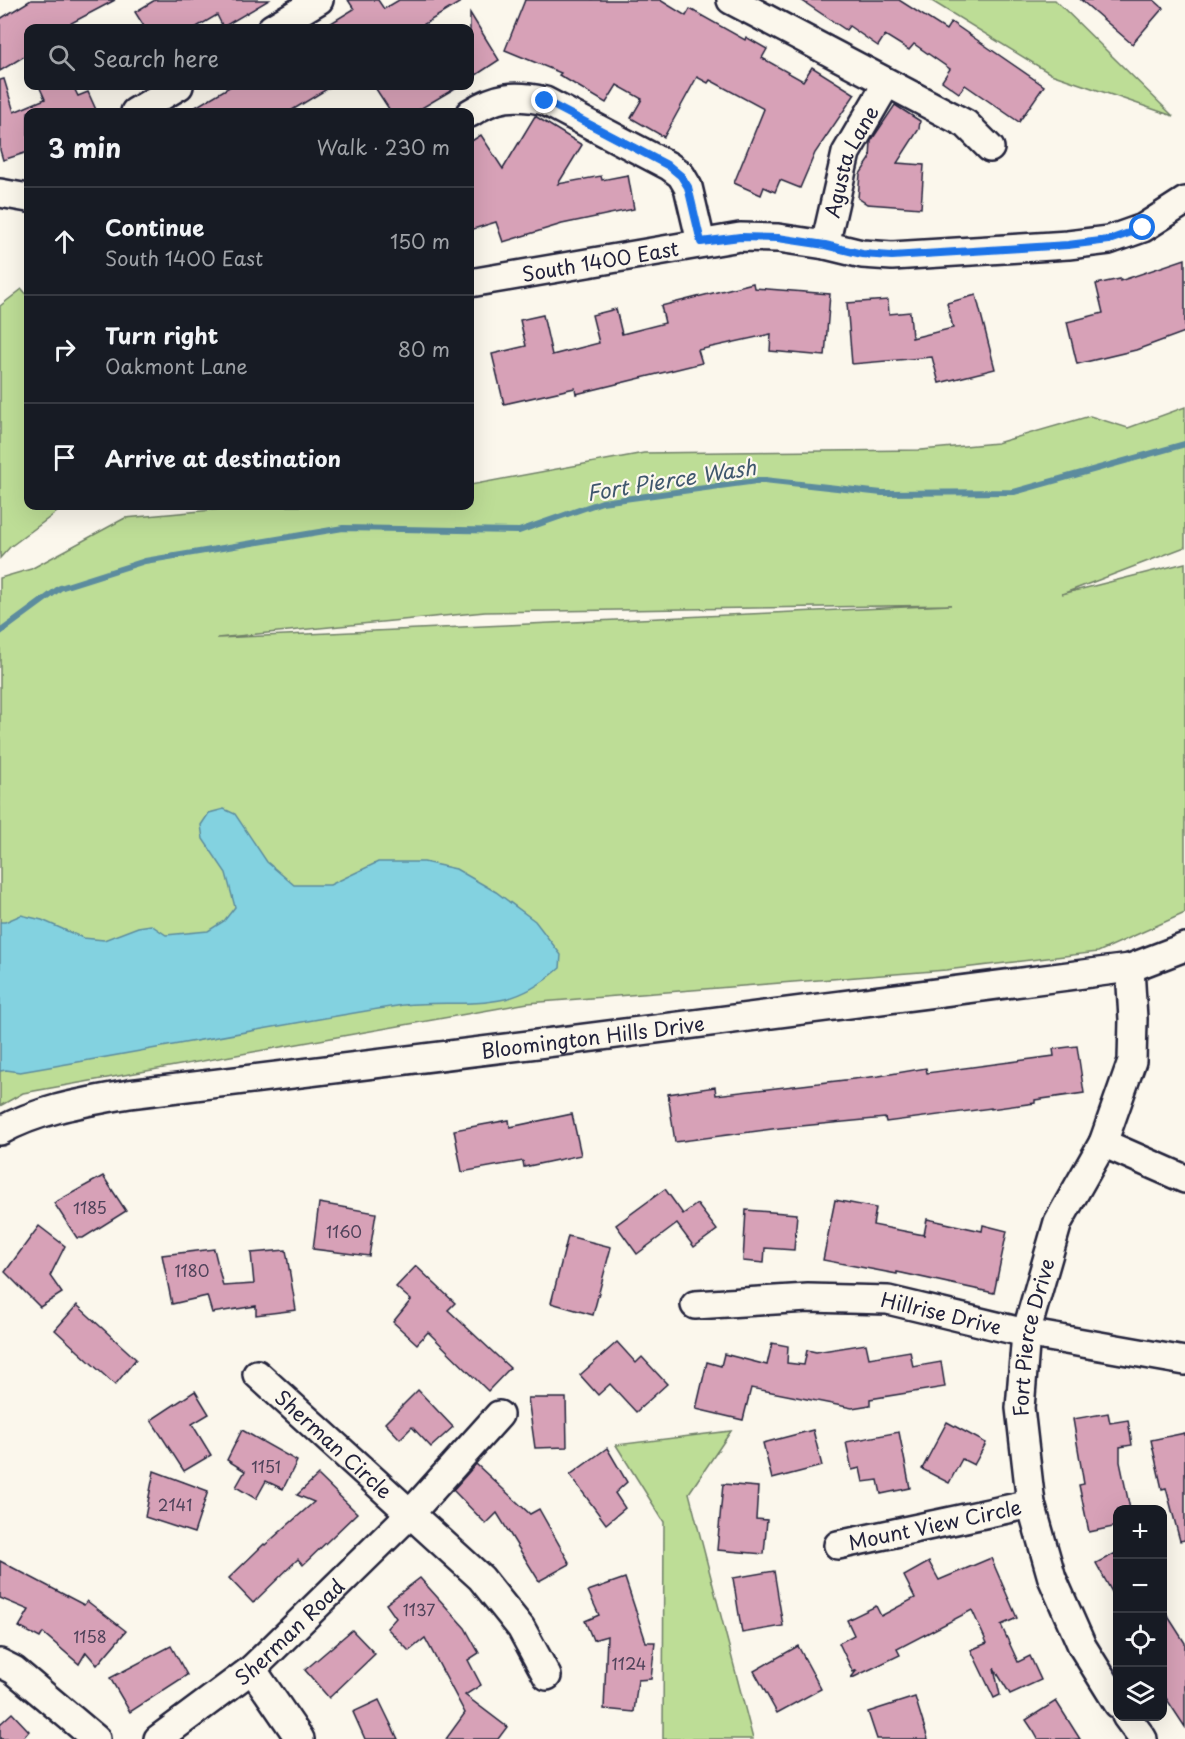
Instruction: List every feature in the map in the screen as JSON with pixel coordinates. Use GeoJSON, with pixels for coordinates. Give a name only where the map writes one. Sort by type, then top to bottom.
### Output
{"type":"FeatureCollection","features":[{"type":"Feature","properties":{"kind":"street"},"geometry":{"type":"LineString","coordinates":[[279,24],[319,0]]}},
{"type":"Feature","properties":{"kind":"street"},"geometry":{"type":"LineString","coordinates":[[731,0],[966,124],[990,148]]}},
{"type":"Feature","properties":{"kind":"street","name":"Agusta Lane"},"geometry":{"type":"LineString","coordinates":[[825,245],[846,153],[888,83]]}},
{"type":"Feature","properties":{"kind":"street"},"geometry":{"type":"LineString","coordinates":[[142,108],[172,90]]}},
{"type":"Feature","properties":{"kind":"street"},"geometry":{"type":"LineString","coordinates":[[474,111],[498,99],[522,96],[545,101],[669,166],[681,176],[688,187],[701,242]]}},
{"type":"Feature","properties":{"kind":"street"},"geometry":{"type":"LineString","coordinates":[[0,193],[24,197]]}},
{"type":"Feature","properties":{"kind":"street","name":"South 1400 East"},"geometry":{"type":"LineString","coordinates":[[474,282],[740,237],[778,238],[825,245],[862,254],[892,256],[1068,245],[1109,240],[1143,228],[1185,201]]}},
{"type":"Feature","properties":{"kind":"street","name":"Bloomington Hills Drive"},"geometry":{"type":"LineString","coordinates":[[0,1131],[13,1124],[68,1106],[129,1094],[1130,968],[1185,947]]}},
{"type":"Feature","properties":{"kind":"street","name":"Fort Pierce Drive"},"geometry":{"type":"LineString","coordinates":[[1113,1696],[1082,1646],[1052,1578],[1031,1504],[1020,1408],[1026,1333],[1058,1222],[1103,1143],[1132,1061],[1133,1019],[1130,968]]}},
{"type":"Feature","properties":{"kind":"street"},"geometry":{"type":"LineString","coordinates":[[1103,1143],[1185,1179]]}},
{"type":"Feature","properties":{"kind":"street","name":"Hillrise Drive"},"geometry":{"type":"LineString","coordinates":[[695,1305],[808,1298],[888,1300],[1026,1333],[1185,1361]]}},
{"type":"Feature","properties":{"kind":"street","name":"Sherman Circle"},"geometry":{"type":"LineString","coordinates":[[257,1374],[481,1578],[521,1628],[547,1676]]}},
{"type":"Feature","properties":{"kind":"street","name":"Sherman Road"},"geometry":{"type":"LineString","coordinates":[[158,1739],[252,1669],[411,1514],[499,1415]]}},
{"type":"Feature","properties":{"kind":"street","name":"Mount View Circle"},"geometry":{"type":"LineString","coordinates":[[837,1545],[1031,1504]]}},
{"type":"Feature","properties":{"kind":"street"},"geometry":{"type":"LineString","coordinates":[[0,1663],[14,1670],[96,1739]]}},
{"type":"Feature","properties":{"kind":"street"},"geometry":{"type":"LineString","coordinates":[[252,1669],[300,1739]]}},
{"type":"Feature","properties":{"kind":"street"},"geometry":{"type":"LineString","coordinates":[[1130,1721],[1143,1739]]}},
{"type":"Feature","properties":{"kind":"green space"},"geometry":{"type":"Polygon","coordinates":[[[930,0],[1055,0],[1173,116],[1051,74],[930,0]]]}},
{"type":"Feature","properties":{"kind":"green space"},"geometry":{"type":"Polygon","coordinates":[[[22,289],[24,291],[24,510],[60,510],[10,547],[0,558],[0,306],[22,289]]]}},
{"type":"Feature","properties":{"kind":"green space"},"geometry":{"type":"Polygon","coordinates":[[[1185,407],[1185,547],[1062,594],[1185,563],[1185,913],[1098,952],[946,970],[528,1003],[23,1093],[0,1106],[0,578],[31,569],[125,518],[212,510],[474,510],[474,484],[644,453],[921,450],[997,443],[1090,416],[1128,428],[1185,407]],[[951,605],[485,612],[217,638],[951,605]]]}},
{"type":"Feature","properties":{"kind":"green space"},"geometry":{"type":"Polygon","coordinates":[[[731,1431],[689,1493],[753,1739],[663,1739],[664,1522],[616,1445],[731,1431]]]}},
{"type":"Feature","properties":{"kind":"water"},"geometry":{"type":"Polygon","coordinates":[[[224,809],[235,814],[267,862],[294,885],[330,885],[378,862],[424,862],[456,869],[496,892],[535,921],[561,955],[560,968],[535,987],[505,999],[478,1003],[397,1006],[20,1072],[0,1071],[0,922],[21,915],[42,920],[83,938],[104,940],[138,927],[151,925],[166,935],[208,931],[224,921],[235,907],[226,873],[203,839],[201,825],[209,813],[224,809]]]}},
{"type":"Feature","properties":{"kind":"building"},"geometry":{"type":"Polygon","coordinates":[[[31,0],[115,0],[70,24],[24,24],[24,56],[0,71],[0,19],[31,0]]]}},
{"type":"Feature","properties":{"kind":"building"},"geometry":{"type":"Polygon","coordinates":[[[155,0],[269,0],[228,24],[222,24],[217,15],[202,24],[142,24],[135,12],[155,0]]]}},
{"type":"Feature","properties":{"kind":"building"},"geometry":{"type":"Polygon","coordinates":[[[348,0],[378,0],[384,9],[399,0],[464,0],[425,24],[330,24],[354,9],[348,0]]]}},
{"type":"Feature","properties":{"kind":"building"},"geometry":{"type":"Polygon","coordinates":[[[525,0],[660,0],[686,16],[690,9],[745,40],[746,37],[767,49],[762,58],[803,81],[812,67],[855,94],[815,153],[800,188],[780,180],[775,192],[764,187],[761,195],[734,183],[764,109],[710,80],[708,83],[697,77],[664,137],[631,118],[642,99],[617,85],[606,103],[559,75],[561,73],[505,50],[525,0]]]}},
{"type":"Feature","properties":{"kind":"building"},"geometry":{"type":"Polygon","coordinates":[[[801,0],[899,0],[946,30],[951,22],[1044,86],[1019,122],[965,85],[959,93],[942,81],[950,69],[914,44],[909,50],[885,35],[878,46],[849,26],[846,30],[801,0]]]}},
{"type":"Feature","properties":{"kind":"building"},"geometry":{"type":"Polygon","coordinates":[[[1081,0],[1154,0],[1163,8],[1132,44],[1081,0]]]}},
{"type":"Feature","properties":{"kind":"building"},"geometry":{"type":"Polygon","coordinates":[[[470,13],[499,60],[474,76],[474,24],[470,24],[470,13]]]}},
{"type":"Feature","properties":{"kind":"building"},"geometry":{"type":"Polygon","coordinates":[[[4,79],[14,112],[45,99],[41,90],[75,90],[78,96],[88,92],[95,108],[24,108],[24,153],[3,160],[0,150],[0,80],[4,79]]]}},
{"type":"Feature","properties":{"kind":"building"},"geometry":{"type":"Polygon","coordinates":[[[224,90],[325,90],[296,108],[194,108],[224,90]]]}},
{"type":"Feature","properties":{"kind":"building"},"geometry":{"type":"Polygon","coordinates":[[[377,90],[452,90],[422,108],[388,108],[377,90]]]}},
{"type":"Feature","properties":{"kind":"building"},"geometry":{"type":"Polygon","coordinates":[[[895,105],[920,121],[919,129],[897,163],[924,165],[921,208],[867,204],[858,198],[860,174],[870,159],[871,141],[895,105]]]}},
{"type":"Feature","properties":{"kind":"building"},"geometry":{"type":"Polygon","coordinates":[[[535,116],[582,145],[558,184],[601,176],[602,180],[628,175],[634,209],[562,224],[503,242],[496,222],[474,229],[474,139],[481,135],[503,169],[535,116]]]}},
{"type":"Feature","properties":{"kind":"building"},"geometry":{"type":"Polygon","coordinates":[[[1185,259],[1185,332],[1136,350],[1077,364],[1067,322],[1103,313],[1096,284],[1120,279],[1120,281],[1185,259]]]}},
{"type":"Feature","properties":{"kind":"building"},"geometry":{"type":"Polygon","coordinates":[[[753,283],[754,288],[830,294],[825,356],[770,351],[771,334],[698,350],[702,363],[576,394],[575,388],[504,404],[492,354],[526,346],[520,320],[543,315],[552,355],[599,343],[592,315],[616,309],[622,334],[665,323],[661,306],[753,283]]]}},
{"type":"Feature","properties":{"kind":"building"},"geometry":{"type":"Polygon","coordinates":[[[976,295],[995,369],[939,383],[932,357],[852,364],[847,303],[888,300],[889,314],[910,312],[912,338],[953,328],[947,303],[976,295]]]}},
{"type":"Feature","properties":{"kind":"building"},"geometry":{"type":"Polygon","coordinates":[[[1077,1046],[1084,1093],[1035,1100],[1035,1103],[886,1122],[885,1118],[780,1128],[675,1142],[668,1094],[715,1087],[716,1095],[879,1076],[926,1068],[927,1073],[1054,1056],[1053,1049],[1077,1046]]]}},
{"type":"Feature","properties":{"kind":"building"},"geometry":{"type":"Polygon","coordinates":[[[572,1114],[581,1155],[524,1167],[523,1161],[462,1172],[454,1130],[509,1120],[510,1127],[572,1114]]]}},
{"type":"Feature","properties":{"kind":"building"},"geometry":{"type":"Polygon","coordinates":[[[103,1176],[126,1211],[83,1238],[77,1238],[54,1203],[103,1176]]]}},
{"type":"Feature","properties":{"kind":"building"},"geometry":{"type":"Polygon","coordinates":[[[665,1189],[683,1214],[697,1204],[717,1230],[694,1247],[677,1224],[637,1254],[616,1225],[665,1189]]]}},
{"type":"Feature","properties":{"kind":"building"},"geometry":{"type":"Polygon","coordinates":[[[835,1200],[876,1208],[873,1225],[924,1235],[927,1219],[982,1231],[983,1225],[1007,1231],[994,1293],[897,1272],[897,1274],[823,1260],[835,1200]]]}},
{"type":"Feature","properties":{"kind":"building"},"geometry":{"type":"Polygon","coordinates":[[[319,1203],[376,1213],[369,1256],[313,1249],[319,1203]]]}},
{"type":"Feature","properties":{"kind":"building"},"geometry":{"type":"Polygon","coordinates":[[[746,1210],[797,1214],[794,1250],[765,1248],[764,1263],[743,1261],[746,1210]]]}},
{"type":"Feature","properties":{"kind":"building"},"geometry":{"type":"Polygon","coordinates":[[[39,1226],[65,1246],[50,1276],[62,1293],[40,1307],[5,1272],[39,1226]]]}},
{"type":"Feature","properties":{"kind":"building"},"geometry":{"type":"Polygon","coordinates":[[[568,1236],[611,1247],[593,1315],[551,1303],[568,1236]]]}},
{"type":"Feature","properties":{"kind":"building"},"geometry":{"type":"Polygon","coordinates":[[[214,1249],[223,1286],[254,1284],[251,1253],[286,1250],[296,1310],[256,1315],[256,1306],[212,1313],[207,1296],[172,1304],[162,1255],[214,1249]]]}},
{"type":"Feature","properties":{"kind":"building"},"geometry":{"type":"Polygon","coordinates":[[[416,1266],[455,1303],[448,1310],[510,1368],[488,1391],[428,1332],[417,1344],[393,1322],[411,1300],[396,1287],[416,1266]]]}},
{"type":"Feature","properties":{"kind":"building"},"geometry":{"type":"Polygon","coordinates":[[[77,1305],[136,1359],[115,1385],[55,1330],[77,1305]]]}},
{"type":"Feature","properties":{"kind":"building"},"geometry":{"type":"Polygon","coordinates":[[[617,1342],[636,1363],[642,1357],[667,1384],[636,1412],[610,1384],[598,1395],[580,1375],[617,1342]]]}},
{"type":"Feature","properties":{"kind":"building"},"geometry":{"type":"Polygon","coordinates":[[[772,1343],[788,1346],[787,1363],[804,1365],[807,1350],[816,1352],[866,1344],[869,1358],[910,1351],[913,1367],[941,1362],[945,1387],[870,1399],[870,1405],[852,1408],[751,1388],[743,1420],[696,1409],[707,1362],[721,1366],[724,1354],[767,1365],[772,1343]]]}},
{"type":"Feature","properties":{"kind":"building"},"geometry":{"type":"Polygon","coordinates":[[[418,1390],[453,1427],[431,1447],[412,1427],[400,1439],[385,1423],[418,1390]]]}},
{"type":"Feature","properties":{"kind":"building"},"geometry":{"type":"Polygon","coordinates":[[[195,1391],[209,1414],[192,1424],[211,1455],[184,1471],[151,1420],[195,1391]]]}},
{"type":"Feature","properties":{"kind":"building"},"geometry":{"type":"Polygon","coordinates":[[[528,1398],[566,1398],[567,1447],[535,1448],[528,1398]]]}},
{"type":"Feature","properties":{"kind":"building"},"geometry":{"type":"Polygon","coordinates":[[[1108,1413],[1110,1423],[1128,1420],[1132,1445],[1120,1447],[1120,1462],[1129,1505],[1113,1505],[1113,1527],[1089,1532],[1079,1485],[1084,1484],[1073,1419],[1108,1413]]]}},
{"type":"Feature","properties":{"kind":"building"},"geometry":{"type":"Polygon","coordinates":[[[947,1422],[986,1443],[974,1465],[962,1459],[949,1483],[922,1469],[947,1422]]]}},
{"type":"Feature","properties":{"kind":"building"},"geometry":{"type":"Polygon","coordinates":[[[242,1430],[297,1461],[283,1489],[266,1481],[256,1499],[236,1487],[245,1471],[227,1460],[242,1430]]]}},
{"type":"Feature","properties":{"kind":"building"},"geometry":{"type":"Polygon","coordinates":[[[813,1430],[822,1466],[772,1479],[763,1443],[813,1430]]]}},
{"type":"Feature","properties":{"kind":"building"},"geometry":{"type":"Polygon","coordinates":[[[899,1432],[910,1488],[881,1494],[878,1480],[863,1482],[860,1468],[852,1470],[846,1442],[899,1432]]]}},
{"type":"Feature","properties":{"kind":"building"},"geometry":{"type":"Polygon","coordinates":[[[1185,1433],[1185,1540],[1180,1541],[1166,1488],[1162,1489],[1151,1440],[1185,1433]]]}},
{"type":"Feature","properties":{"kind":"building"},"geometry":{"type":"Polygon","coordinates":[[[607,1448],[627,1482],[615,1493],[625,1508],[606,1524],[570,1475],[607,1448]]]}},
{"type":"Feature","properties":{"kind":"building"},"geometry":{"type":"Polygon","coordinates":[[[476,1464],[530,1514],[539,1509],[570,1564],[539,1581],[497,1513],[486,1524],[453,1490],[476,1464]]]}},
{"type":"Feature","properties":{"kind":"building"},"geometry":{"type":"Polygon","coordinates":[[[154,1471],[208,1491],[194,1533],[145,1517],[154,1471]]]}},
{"type":"Feature","properties":{"kind":"building"},"geometry":{"type":"Polygon","coordinates":[[[318,1475],[357,1513],[303,1565],[298,1559],[253,1603],[229,1578],[264,1544],[314,1502],[297,1495],[318,1475]]]}},
{"type":"Feature","properties":{"kind":"building"},"geometry":{"type":"Polygon","coordinates":[[[723,1484],[758,1487],[756,1519],[767,1520],[764,1554],[717,1550],[723,1484]]]}},
{"type":"Feature","properties":{"kind":"building"},"geometry":{"type":"Polygon","coordinates":[[[1113,1554],[1113,1594],[1096,1563],[1113,1554]]]}},
{"type":"Feature","properties":{"kind":"building"},"geometry":{"type":"Polygon","coordinates":[[[991,1558],[1017,1618],[1001,1625],[1018,1662],[1030,1656],[1041,1680],[1010,1694],[994,1668],[1000,1695],[994,1698],[971,1650],[987,1643],[972,1610],[897,1649],[900,1655],[850,1679],[857,1670],[853,1672],[839,1643],[854,1635],[847,1620],[876,1606],[881,1616],[915,1598],[904,1576],[929,1562],[939,1580],[991,1558]]]}},
{"type":"Feature","properties":{"kind":"building"},"geometry":{"type":"Polygon","coordinates":[[[0,1561],[84,1605],[87,1601],[126,1631],[97,1665],[86,1652],[79,1664],[43,1633],[40,1638],[19,1627],[29,1610],[0,1598],[0,1561]]]}},
{"type":"Feature","properties":{"kind":"building"},"geometry":{"type":"Polygon","coordinates":[[[774,1571],[783,1626],[742,1633],[733,1578],[774,1571]]]}},
{"type":"Feature","properties":{"kind":"building"},"geometry":{"type":"Polygon","coordinates":[[[420,1578],[465,1628],[479,1653],[468,1660],[481,1685],[465,1695],[507,1727],[498,1739],[446,1739],[465,1713],[425,1638],[409,1651],[387,1628],[396,1618],[386,1604],[420,1578]]]}},
{"type":"Feature","properties":{"kind":"building"},"geometry":{"type":"Polygon","coordinates":[[[625,1578],[646,1642],[655,1642],[651,1679],[638,1680],[634,1712],[604,1709],[607,1636],[593,1640],[585,1621],[599,1615],[588,1591],[625,1578]]]}},
{"type":"Feature","properties":{"kind":"building"},"geometry":{"type":"Polygon","coordinates":[[[1167,1615],[1185,1643],[1185,1727],[1167,1700],[1167,1615]]]}},
{"type":"Feature","properties":{"kind":"building"},"geometry":{"type":"Polygon","coordinates":[[[352,1630],[375,1654],[329,1698],[305,1670],[352,1630]]]}},
{"type":"Feature","properties":{"kind":"building"},"geometry":{"type":"Polygon","coordinates":[[[171,1646],[187,1675],[130,1712],[110,1678],[171,1646]]]}},
{"type":"Feature","properties":{"kind":"building"},"geometry":{"type":"Polygon","coordinates":[[[798,1646],[821,1689],[777,1713],[754,1671],[798,1646]]]}},
{"type":"Feature","properties":{"kind":"building"},"geometry":{"type":"Polygon","coordinates":[[[915,1697],[928,1739],[877,1739],[868,1712],[915,1697]]]}},
{"type":"Feature","properties":{"kind":"building"},"geometry":{"type":"Polygon","coordinates":[[[379,1700],[398,1739],[365,1739],[353,1712],[379,1700]]]}},
{"type":"Feature","properties":{"kind":"building"},"geometry":{"type":"Polygon","coordinates":[[[1056,1701],[1080,1739],[1038,1739],[1026,1720],[1056,1701]]]}},
{"type":"Feature","properties":{"kind":"building"},"geometry":{"type":"Polygon","coordinates":[[[12,1713],[29,1731],[22,1739],[0,1739],[0,1724],[12,1713]]]}},
{"type":"Feature","properties":{"kind":"waterway","name":"Fort Pierce Wash"},"geometry":{"type":"LineString","coordinates":[[0,632],[60,588],[145,561],[343,528],[519,531],[602,502],[764,480],[882,493],[1014,492],[1185,444]]}},
{"type":"Feature","properties":{"kind":"route"},"geometry":{"type":"LineString","coordinates":[[545,101],[669,166],[681,176],[688,187],[701,242],[740,237],[778,238],[825,245],[862,254],[892,256],[1068,245],[1109,240],[1143,228]]}}]}
